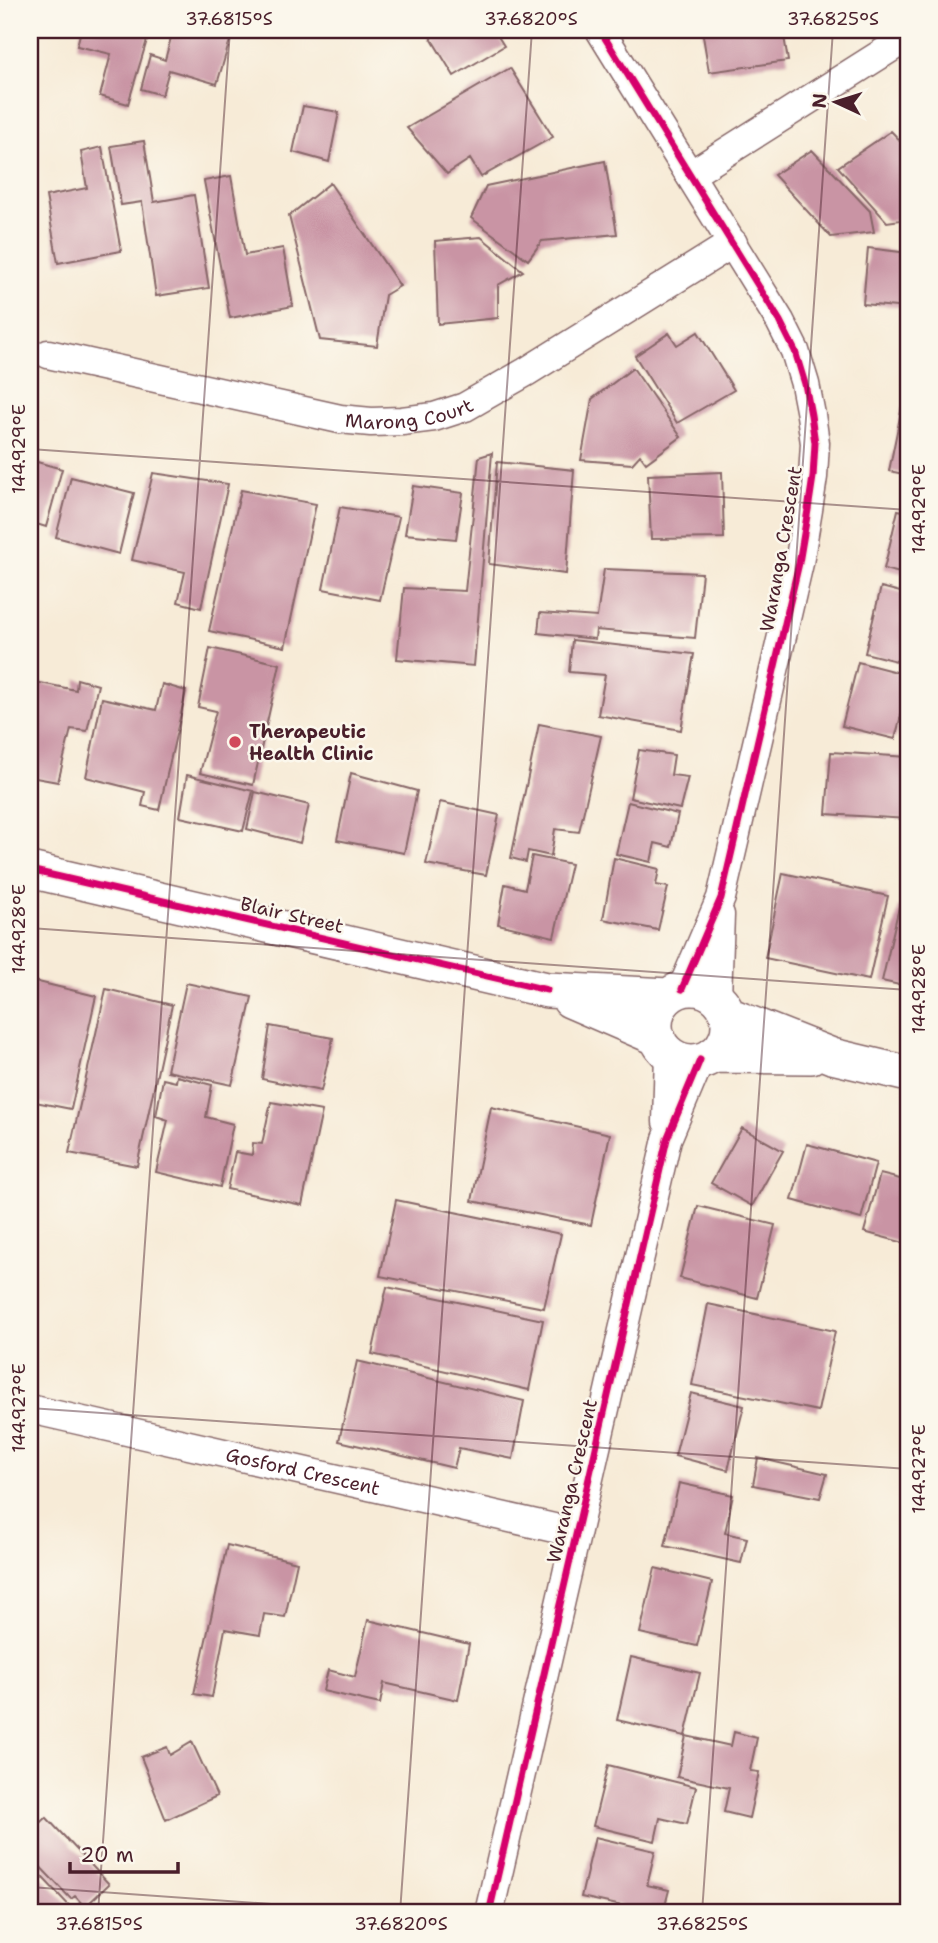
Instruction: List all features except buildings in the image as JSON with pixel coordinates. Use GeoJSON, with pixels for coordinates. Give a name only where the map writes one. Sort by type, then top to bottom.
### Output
{"type":"FeatureCollection","features":[{"type":"Feature","properties":{"kind":"street","name":"Waranga Crescent"},"geometry":{"type":"LineString","coordinates":[[600,30],[780,321],[795,351],[805,384],[815,443],[813,477],[799,563],[721,898],[675,993]]}},
{"type":"Feature","properties":{"kind":"street"},"geometry":{"type":"LineString","coordinates":[[691,174],[908,37]]}},
{"type":"Feature","properties":{"kind":"street","name":"Marong Court"},"geometry":{"type":"LineString","coordinates":[[48,354],[340,419],[372,422],[434,417],[465,407],[526,372],[733,243]]}},
{"type":"Feature","properties":{"kind":"street","name":"Blair Street"},"geometry":{"type":"LineString","coordinates":[[30,870],[547,990],[685,1052],[832,1056]]}},
{"type":"Feature","properties":{"kind":"street","name":"Waranga Crescent"},"geometry":{"type":"LineString","coordinates":[[721,898],[722,1006]]}},
{"type":"Feature","properties":{"kind":"street"},"geometry":{"type":"LineString","coordinates":[[694,988],[706,990],[722,1006],[729,1026],[721,1047],[685,1052],[656,1027],[656,1015],[661,1005],[675,993],[694,988]]}},
{"type":"Feature","properties":{"kind":"street","name":"Blair Street"},"geometry":{"type":"LineString","coordinates":[[547,990],[675,993]]}},
{"type":"Feature","properties":{"kind":"street","name":"Blair Street"},"geometry":{"type":"LineString","coordinates":[[722,1006],[832,1056],[908,1074]]}},
{"type":"Feature","properties":{"kind":"street","name":"Waranga Crescent"},"geometry":{"type":"LineString","coordinates":[[489,1913],[685,1052]]}},
{"type":"Feature","properties":{"kind":"street","name":"Gosford Crescent"},"geometry":{"type":"LineString","coordinates":[[30,1409],[576,1533]]}},
{"type":"Feature","properties":{"kind":"cycle path"},"geometry":{"type":"LineString","coordinates":[[600,30],[780,321],[795,351],[805,384],[815,443],[813,477],[799,563],[721,898],[682,989]]}},
{"type":"Feature","properties":{"kind":"cycle path"},"geometry":{"type":"LineString","coordinates":[[30,870],[547,990]]}},
{"type":"Feature","properties":{"kind":"cycle path"},"geometry":{"type":"LineString","coordinates":[[489,1913],[667,1139],[700,1060]]}},
{"type":"Feature","properties":{"kind":"place","name":"Therapeutic Health Clinic"},"geometry":{"type":"Point","coordinates":[235,742]}}]}
